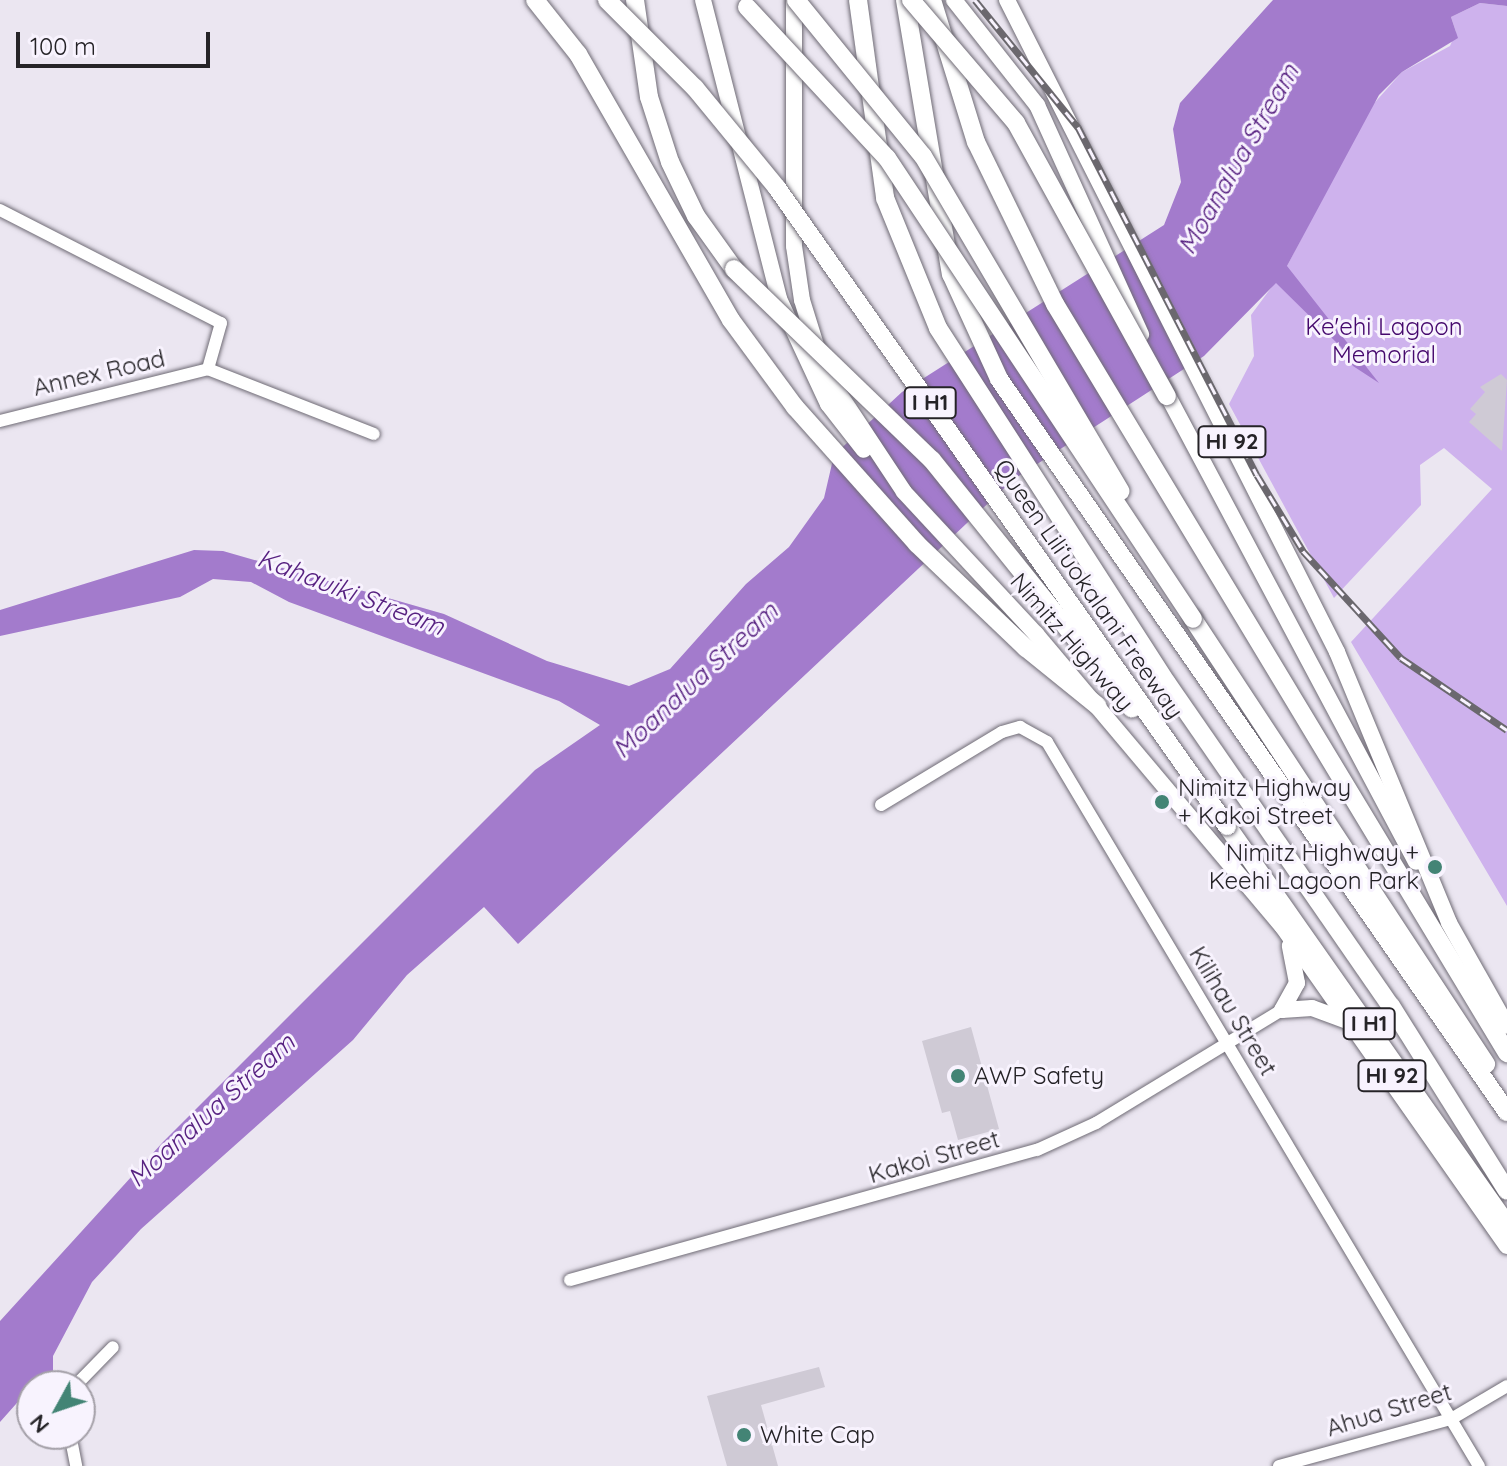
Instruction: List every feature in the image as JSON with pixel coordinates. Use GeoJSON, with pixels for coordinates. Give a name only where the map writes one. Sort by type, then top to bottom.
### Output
{"type":"FeatureCollection","features":[{"type":"Feature","properties":{"kind":"highway"},"geometry":{"type":"LineString","coordinates":[[535,0],[578,54],[756,355],[862,489],[1026,648],[1098,706]]}},
{"type":"Feature","properties":{"kind":"highway","name":"Queen Liliʻuokalani Freeway"},"geometry":{"type":"LineString","coordinates":[[607,0],[695,88],[777,188],[1507,1225]]}},
{"type":"Feature","properties":{"kind":"highway"},"geometry":{"type":"LineString","coordinates":[[635,0],[649,97],[670,162],[696,216],[734,269],[932,460],[1227,826]]}},
{"type":"Feature","properties":{"kind":"highway"},"geometry":{"type":"LineString","coordinates":[[738,0],[887,158],[1507,1097]]}},
{"type":"Feature","properties":{"kind":"highway"},"geometry":{"type":"LineString","coordinates":[[795,0],[923,156],[1193,619]]}},
{"type":"Feature","properties":{"kind":"highway"},"geometry":{"type":"LineString","coordinates":[[858,0],[885,198],[898,238],[938,328],[989,414],[1391,1006],[1507,1191]]}},
{"type":"Feature","properties":{"kind":"highway"},"geometry":{"type":"LineString","coordinates":[[908,0],[1016,123],[1167,396]]}},
{"type":"Feature","properties":{"kind":"highway"},"geometry":{"type":"LineString","coordinates":[[908,0],[951,274],[999,379],[1507,1112]]}},
{"type":"Feature","properties":{"kind":"highway"},"geometry":{"type":"LineString","coordinates":[[932,0],[976,142],[1055,304],[1507,1053]]}},
{"type":"Feature","properties":{"kind":"main road"},"geometry":{"type":"LineString","coordinates":[[703,0],[779,299],[828,404],[904,492]]}},
{"type":"Feature","properties":{"kind":"main road","name":"Nimitz Highway"},"geometry":{"type":"LineString","coordinates":[[795,0],[794,246],[802,300],[824,371],[904,492],[1098,706],[1282,926],[1356,1025],[1507,1246]]}},
{"type":"Feature","properties":{"kind":"main road"},"geometry":{"type":"LineString","coordinates":[[954,0],[1037,105],[1167,396],[1449,923]]}},
{"type":"Feature","properties":{"kind":"main road","name":"HI 92"},"geometry":{"type":"LineString","coordinates":[[1007,0],[1301,580],[1449,923],[1507,1026]]}},
{"type":"Feature","properties":{"kind":"main road"},"geometry":{"type":"LineString","coordinates":[[1282,926],[1297,972],[1282,1010],[1312,1008],[1356,1025]]}},
{"type":"Feature","properties":{"kind":"street"},"geometry":{"type":"LineString","coordinates":[[0,210],[221,323],[208,369],[374,434]]}},
{"type":"Feature","properties":{"kind":"street","name":"Annex Road"},"geometry":{"type":"LineString","coordinates":[[0,421],[208,369]]}},
{"type":"Feature","properties":{"kind":"street","name":"Kilihau Street"},"geometry":{"type":"LineString","coordinates":[[881,805],[1002,732],[1020,727],[1047,742],[1479,1466]]}},
{"type":"Feature","properties":{"kind":"street","name":"Kakoi Street"},"geometry":{"type":"LineString","coordinates":[[570,1280],[1037,1150],[1096,1123],[1282,1010]]}},
{"type":"Feature","properties":{"kind":"street"},"geometry":{"type":"LineString","coordinates":[[91,1370],[113,1347]]}},
{"type":"Feature","properties":{"kind":"street","name":"Ahua Street"},"geometry":{"type":"LineString","coordinates":[[1279,1466],[1451,1419],[1507,1386]]}},
{"type":"Feature","properties":{"kind":"green space","name":"Ke'ehi Lagoon Memorial"},"geometry":{"type":"Polygon","coordinates":[[[1480,3],[1507,6],[1507,906],[1351,642],[1492,489],[1444,448],[1420,465],[1421,505],[1334,598],[1229,404],[1254,356],[1251,315],[1287,266],[1369,109],[1402,72],[1450,46],[1456,32],[1451,17],[1480,3]]]}},
{"type":"Feature","properties":{"kind":"water"},"geometry":{"type":"Polygon","coordinates":[[[1273,0],[1507,0],[1507,6],[1480,3],[1451,17],[1458,38],[1402,72],[1379,95],[1287,266],[1379,383],[1353,366],[1341,347],[1276,283],[1204,356],[1014,479],[518,944],[484,907],[407,975],[353,1040],[141,1229],[92,1282],[53,1356],[53,1370],[16,1370],[16,1404],[0,1422],[0,1321],[163,1142],[535,770],[600,725],[559,701],[289,602],[251,582],[213,579],[180,597],[0,636],[0,610],[194,550],[223,551],[444,614],[547,661],[629,686],[670,669],[746,584],[789,547],[824,498],[834,455],[902,392],[1164,225],[1181,182],[1173,129],[1180,103],[1273,0]]]}},
{"type":"Feature","properties":{"kind":"building"},"geometry":{"type":"Polygon","coordinates":[[[1501,374],[1507,380],[1502,451],[1469,422],[1476,414],[1470,409],[1485,392],[1480,387],[1501,374]]]}},
{"type":"Feature","properties":{"kind":"building","name":"AWP Safety"},"geometry":{"type":"Polygon","coordinates":[[[971,1027],[999,1129],[958,1140],[950,1111],[942,1113],[922,1041],[971,1027]]]}},
{"type":"Feature","properties":{"kind":"building","name":"White Cap"},"geometry":{"type":"Polygon","coordinates":[[[819,1367],[825,1387],[761,1405],[778,1466],[727,1466],[707,1396],[819,1367]]]}},
{"type":"Feature","properties":{"kind":"railway"},"geometry":{"type":"LineString","coordinates":[[975,0],[1078,127],[1257,475],[1303,551],[1401,658],[1507,730]]}},
{"type":"Feature","properties":{"kind":"place","name":"Nimitz Highway + Kakoi Street"},"geometry":{"type":"Point","coordinates":[1162,802]}},
{"type":"Feature","properties":{"kind":"place","name":"Nimitz Highway + Keehi Lagoon Park"},"geometry":{"type":"Point","coordinates":[1435,867]}},
{"type":"Feature","properties":{"kind":"place","name":"AWP Safety"},"geometry":{"type":"Point","coordinates":[958,1076]}},
{"type":"Feature","properties":{"kind":"place","name":"White Cap"},"geometry":{"type":"Point","coordinates":[744,1435]}},
{"type":"Feature","properties":{"kind":"water label","name":"Moanalua Stream"},"geometry":{"type":"Point","coordinates":[1238,159]}},
{"type":"Feature","properties":{"kind":"water label","name":"Kahauiki Stream"},"geometry":{"type":"Point","coordinates":[351,592]}},
{"type":"Feature","properties":{"kind":"water label","name":"Moanalua Stream"},"geometry":{"type":"Point","coordinates":[695,680]}},
{"type":"Feature","properties":{"kind":"water label","name":"Moanalua Stream"},"geometry":{"type":"Point","coordinates":[211,1110]}}]}
